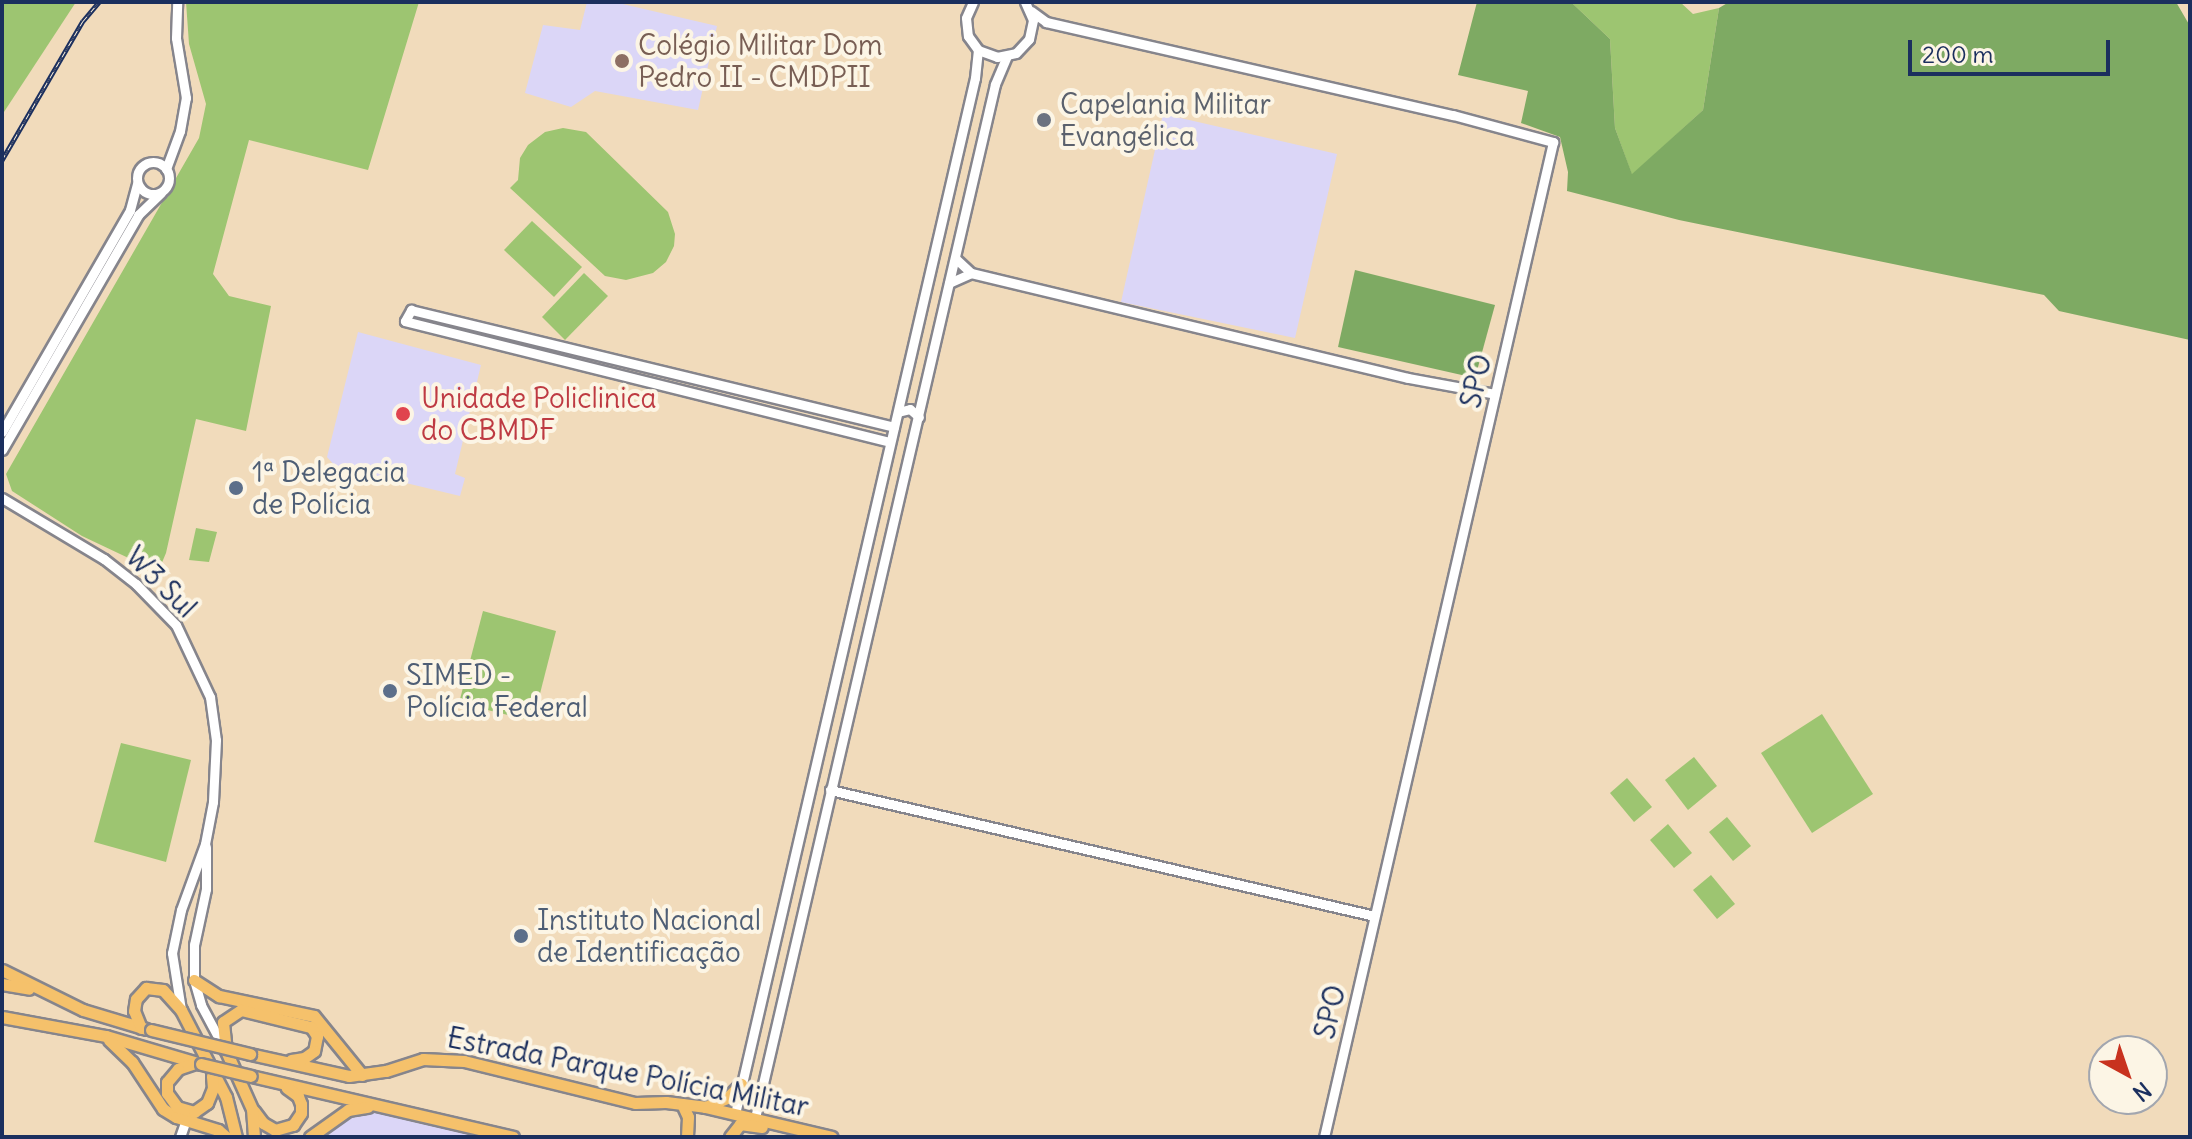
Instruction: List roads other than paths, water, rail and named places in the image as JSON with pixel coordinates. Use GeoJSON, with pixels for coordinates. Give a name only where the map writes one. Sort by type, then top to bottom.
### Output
{"type":"FeatureCollection","features":[{"type":"Feature","properties":{"kind":"main road","name":"Estrada Parque Polícia Militar"},"geometry":{"type":"LineString","coordinates":[[2,970],[38,990],[110,1020],[349,1076],[435,1058],[471,1062],[635,1103],[705,1107],[832,1137]]}},
{"type":"Feature","properties":{"kind":"main road"},"geometry":{"type":"LineString","coordinates":[[194,980],[219,996],[314,1016],[362,1075]]}},
{"type":"Feature","properties":{"kind":"main road"},"geometry":{"type":"LineString","coordinates":[[2,984],[38,990]]}},
{"type":"Feature","properties":{"kind":"main road"},"geometry":{"type":"LineString","coordinates":[[146,1029],[134,1007],[146,988],[163,990],[181,1010]]}},
{"type":"Feature","properties":{"kind":"main road","name":"W3 Sul"},"geometry":{"type":"LineString","coordinates":[[181,1010],[231,1109],[236,1137]]}},
{"type":"Feature","properties":{"kind":"main road"},"geometry":{"type":"LineString","coordinates":[[226,1051],[223,1022],[241,1010],[307,1025],[316,1032],[317,1043],[308,1057],[296,1060],[267,1058]]}},
{"type":"Feature","properties":{"kind":"main road"},"geometry":{"type":"LineString","coordinates":[[2,1017],[106,1036],[199,1063],[505,1136]]}},
{"type":"Feature","properties":{"kind":"main road"},"geometry":{"type":"LineString","coordinates":[[106,1036],[132,1062],[157,1102],[170,1114],[218,1130],[226,1137]]}},
{"type":"Feature","properties":{"kind":"main road","name":"W3 Sul"},"geometry":{"type":"LineString","coordinates":[[226,1051],[252,1109],[254,1137]]}},
{"type":"Feature","properties":{"kind":"main road"},"geometry":{"type":"LineString","coordinates":[[199,1063],[178,1069],[167,1082],[167,1093],[177,1107],[194,1112],[207,1103],[213,1088],[212,1072]]}},
{"type":"Feature","properties":{"kind":"main road"},"geometry":{"type":"LineString","coordinates":[[252,1109],[263,1123],[275,1130],[297,1121],[301,1109],[298,1096],[272,1081]]}},
{"type":"Feature","properties":{"kind":"main road"},"geometry":{"type":"LineString","coordinates":[[705,1107],[727,1098],[741,1084]]}},
{"type":"Feature","properties":{"kind":"main road"},"geometry":{"type":"LineString","coordinates":[[682,1104],[688,1117],[687,1137]]}},
{"type":"Feature","properties":{"kind":"main road"},"geometry":{"type":"LineString","coordinates":[[310,1137],[348,1110],[389,1108]]}},
{"type":"Feature","properties":{"kind":"main road"},"geometry":{"type":"LineString","coordinates":[[730,1137],[735,1114]]}},
{"type":"Feature","properties":{"kind":"main road"},"geometry":{"type":"LineString","coordinates":[[730,1137],[738,1125],[746,1124],[806,1137]]}},
{"type":"Feature","properties":{"kind":"street"},"geometry":{"type":"LineString","coordinates":[[2,450],[138,215],[169,182],[166,169],[171,148],[180,131],[186,98],[176,38],[177,2]]}},
{"type":"Feature","properties":{"kind":"street"},"geometry":{"type":"LineString","coordinates":[[735,1114],[975,78],[978,50],[965,27],[973,2]]}},
{"type":"Feature","properties":{"kind":"street"},"geometry":{"type":"LineString","coordinates":[[1028,6],[1033,29]]}},
{"type":"Feature","properties":{"kind":"street","name":"SPO"},"geometry":{"type":"LineString","coordinates":[[1028,6],[1046,22],[1549,139],[1554,148],[1324,1137]]}},
{"type":"Feature","properties":{"kind":"street"},"geometry":{"type":"LineString","coordinates":[[978,50],[997,57],[1007,56],[1024,47],[1033,29],[1046,22]]}},
{"type":"Feature","properties":{"kind":"street"},"geometry":{"type":"LineString","coordinates":[[755,1118],[995,84],[1007,56]]}},
{"type":"Feature","properties":{"kind":"street"},"geometry":{"type":"LineString","coordinates":[[2,432],[130,210],[142,166],[154,162],[171,148]]}},
{"type":"Feature","properties":{"kind":"street"},"geometry":{"type":"LineString","coordinates":[[154,162],[166,169]]}},
{"type":"Feature","properties":{"kind":"street"},"geometry":{"type":"LineString","coordinates":[[137,184],[147,194],[161,193]]}},
{"type":"Feature","properties":{"kind":"street"},"geometry":{"type":"LineString","coordinates":[[948,190],[969,195]]}},
{"type":"Feature","properties":{"kind":"street"},"geometry":{"type":"LineString","coordinates":[[955,258],[971,273],[1408,378],[1495,394]]}},
{"type":"Feature","properties":{"kind":"street"},"geometry":{"type":"LineString","coordinates":[[949,283],[971,273]]}},
{"type":"Feature","properties":{"kind":"street"},"geometry":{"type":"LineString","coordinates":[[890,442],[748,404],[405,321],[408,310],[428,313],[894,427]]}},
{"type":"Feature","properties":{"kind":"street"},"geometry":{"type":"LineString","coordinates":[[424,325],[428,313]]}},
{"type":"Feature","properties":{"kind":"street"},"geometry":{"type":"LineString","coordinates":[[544,354],[546,343]]}},
{"type":"Feature","properties":{"kind":"street"},"geometry":{"type":"LineString","coordinates":[[647,380],[649,368]]}},
{"type":"Feature","properties":{"kind":"street"},"geometry":{"type":"LineString","coordinates":[[748,404],[752,392]]}},
{"type":"Feature","properties":{"kind":"street"},"geometry":{"type":"LineString","coordinates":[[898,412],[910,409],[919,417]]}},
{"type":"Feature","properties":{"kind":"street"},"geometry":{"type":"LineString","coordinates":[[833,412],[835,427]]}},
{"type":"Feature","properties":{"kind":"street","name":"W3 Sul"},"geometry":{"type":"LineString","coordinates":[[3,500],[115,566],[161,608],[182,635],[210,697],[214,714],[215,781],[205,844],[206,889],[194,945],[194,980],[201,1005],[226,1051]]}},
{"type":"Feature","properties":{"kind":"street"},"geometry":{"type":"LineString","coordinates":[[874,517],[882,525],[893,522]]}},
{"type":"Feature","properties":{"kind":"street"},"geometry":{"type":"LineString","coordinates":[[833,688],[844,685],[852,695]]}},
{"type":"Feature","properties":{"kind":"street"},"geometry":{"type":"LineString","coordinates":[[830,790],[1375,916]]}},
{"type":"Feature","properties":{"kind":"street"},"geometry":{"type":"LineString","coordinates":[[797,842],[810,840],[818,845]]}},
{"type":"Feature","properties":{"kind":"street","name":"W3 Sul"},"geometry":{"type":"LineString","coordinates":[[181,1010],[172,953],[181,910],[205,844]]}},
{"type":"Feature","properties":{"kind":"street"},"geometry":{"type":"LineString","coordinates":[[779,918],[789,926],[799,922]]}},
{"type":"Feature","properties":{"kind":"street"},"geometry":{"type":"LineString","coordinates":[[180,1137],[186,1120]]}},
{"type":"Feature","properties":{"kind":"railway"},"geometry":{"type":"LineString","coordinates":[[2,160],[83,21],[99,2]]}},
{"type":"Feature","properties":{"kind":"place","name":"Colégio Militar Dom Pedro II - CMDPII"},"geometry":{"type":"Point","coordinates":[622,61]}},
{"type":"Feature","properties":{"kind":"place","name":"Capelania Militar Evangélica"},"geometry":{"type":"Point","coordinates":[1044,120]}},
{"type":"Feature","properties":{"kind":"place","name":"Unidade Policlinica do CBMDF"},"geometry":{"type":"Point","coordinates":[403,414]}},
{"type":"Feature","properties":{"kind":"place","name":"1ª Delegacia de Polícia"},"geometry":{"type":"Point","coordinates":[236,488]}},
{"type":"Feature","properties":{"kind":"place","name":"SIMED - Polícia Federal"},"geometry":{"type":"Point","coordinates":[390,691]}},
{"type":"Feature","properties":{"kind":"place","name":"Instituto Nacional de Identificação"},"geometry":{"type":"Point","coordinates":[521,936]}}]}
